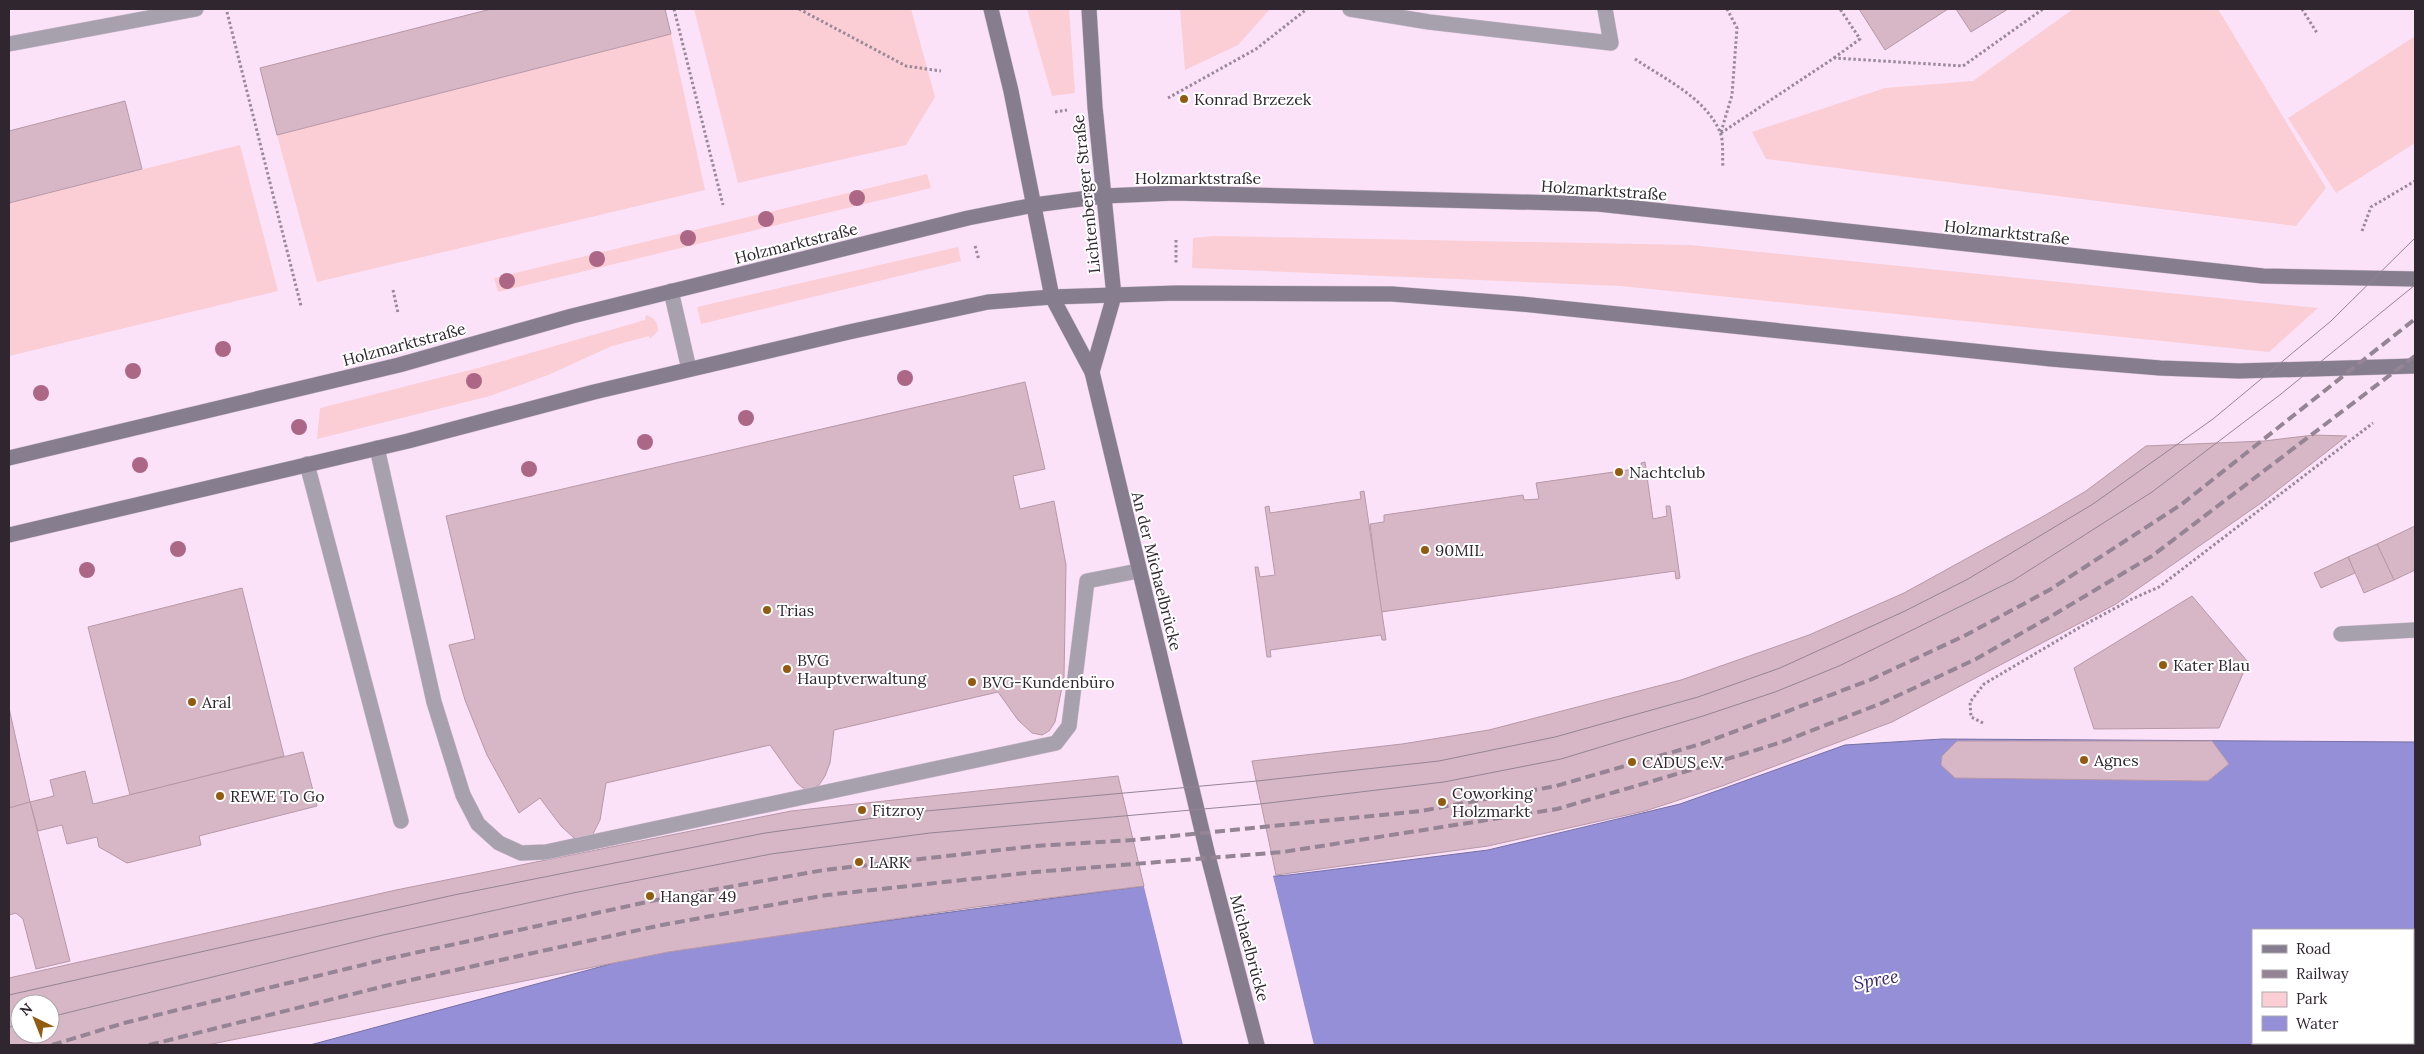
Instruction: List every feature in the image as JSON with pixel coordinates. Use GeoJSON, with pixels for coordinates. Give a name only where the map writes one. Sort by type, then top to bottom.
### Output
{"type":"FeatureCollection","features":[{"type":"Feature","properties":{"kind":"main road"},"geometry":{"type":"LineString","coordinates":[[991,9],[1052,297]]}},
{"type":"Feature","properties":{"kind":"main road","name":"Lichtenberger Straße"},"geometry":{"type":"LineString","coordinates":[[1088,9],[1114,296],[1092,372]]}},
{"type":"Feature","properties":{"kind":"main road","name":"Holzmarktstraße"},"geometry":{"type":"LineString","coordinates":[[9,458],[399,365],[572,316],[968,218],[1034,205],[1104,196],[1213,194],[1598,204],[2264,276],[2415,278]]}},
{"type":"Feature","properties":{"kind":"main road"},"geometry":{"type":"LineString","coordinates":[[9,535],[377,448],[689,369],[988,302],[1052,297],[1177,293],[1392,294],[1521,304],[2051,359],[2160,368],[2239,371],[2415,366]]}},
{"type":"Feature","properties":{"kind":"main road","name":"An der Michaelbrücke"},"geometry":{"type":"LineString","coordinates":[[1052,297],[1092,372],[1138,571],[1209,860]]}},
{"type":"Feature","properties":{"kind":"main road","name":"Michaelbrücke"},"geometry":{"type":"LineString","coordinates":[[1209,860],[1257,1045]]}},
{"type":"Feature","properties":{"kind":"street"},"geometry":{"type":"LineString","coordinates":[[9,44],[196,9]]}},
{"type":"Feature","properties":{"kind":"street"},"geometry":{"type":"LineString","coordinates":[[1350,9],[1429,22],[1611,43],[1605,9]]}},
{"type":"Feature","properties":{"kind":"street"},"geometry":{"type":"LineString","coordinates":[[671,291],[689,369]]}},
{"type":"Feature","properties":{"kind":"street"},"geometry":{"type":"LineString","coordinates":[[377,448],[434,702],[463,795],[478,824],[499,843],[520,853],[546,852],[1056,743],[1070,726],[1087,581],[1138,571]]}},
{"type":"Feature","properties":{"kind":"street"},"geometry":{"type":"LineString","coordinates":[[307,464],[401,821]]}},
{"type":"Feature","properties":{"kind":"street"},"geometry":{"type":"LineString","coordinates":[[2341,634],[2415,630]]}},
{"type":"Feature","properties":{"kind":"path"},"geometry":{"type":"LineString","coordinates":[[226,9],[301,306]]}},
{"type":"Feature","properties":{"kind":"path"},"geometry":{"type":"LineString","coordinates":[[674,9],[723,205]]}},
{"type":"Feature","properties":{"kind":"path"},"geometry":{"type":"LineString","coordinates":[[799,9],[906,66],[941,71]]}},
{"type":"Feature","properties":{"kind":"path"},"geometry":{"type":"LineString","coordinates":[[1168,98],[1256,49],[1307,9]]}},
{"type":"Feature","properties":{"kind":"path"},"geometry":{"type":"LineString","coordinates":[[1723,167],[1721,133],[1732,95],[1737,28],[1727,9]]}},
{"type":"Feature","properties":{"kind":"path"},"geometry":{"type":"LineString","coordinates":[[1721,133],[1860,39],[1840,9]]}},
{"type":"Feature","properties":{"kind":"path"},"geometry":{"type":"LineString","coordinates":[[1834,58],[1962,66],[2043,9]]}},
{"type":"Feature","properties":{"kind":"path"},"geometry":{"type":"LineString","coordinates":[[2302,9],[2317,33]]}},
{"type":"Feature","properties":{"kind":"path"},"geometry":{"type":"LineString","coordinates":[[1611,43],[1693,98],[1710,116],[1721,133]]}},
{"type":"Feature","properties":{"kind":"path"},"geometry":{"type":"LineString","coordinates":[[2362,231],[2371,207],[2415,181]]}},
{"type":"Feature","properties":{"kind":"path"},"geometry":{"type":"LineString","coordinates":[[1176,240],[1176,265]]}},
{"type":"Feature","properties":{"kind":"path"},"geometry":{"type":"LineString","coordinates":[[393,290],[398,313]]}},
{"type":"Feature","properties":{"kind":"path"},"geometry":{"type":"LineString","coordinates":[[1983,723],[1972,717],[1970,702],[1984,684],[2091,621],[2159,587],[2373,423]]}},
{"type":"Feature","properties":{"kind":"green space"},"geometry":{"type":"Polygon","coordinates":[[[694,9],[911,9],[935,97],[906,145],[738,183],[694,9]]]}},
{"type":"Feature","properties":{"kind":"green space"},"geometry":{"type":"Polygon","coordinates":[[[1027,9],[1069,9],[1075,93],[1052,96],[1027,9]]]}},
{"type":"Feature","properties":{"kind":"green space"},"geometry":{"type":"Polygon","coordinates":[[[1180,9],[1270,9],[1238,45],[1185,70],[1180,9]]]}},
{"type":"Feature","properties":{"kind":"green space"},"geometry":{"type":"Polygon","coordinates":[[[2073,9],[2218,9],[2326,188],[2296,226],[1766,159],[1752,132],[1885,88],[1973,81],[2073,9]]]}},
{"type":"Feature","properties":{"kind":"green space"},"geometry":{"type":"Polygon","coordinates":[[[671,34],[705,190],[317,282],[277,135],[671,34]]]}},
{"type":"Feature","properties":{"kind":"green space"},"geometry":{"type":"Polygon","coordinates":[[[2414,37],[2415,143],[2336,193],[2288,118],[2414,37]]]}},
{"type":"Feature","properties":{"kind":"green space"},"geometry":{"type":"Polygon","coordinates":[[[240,145],[278,291],[9,356],[9,203],[240,145]]]}},
{"type":"Feature","properties":{"kind":"green space"},"geometry":{"type":"Polygon","coordinates":[[[927,174],[931,188],[498,292],[494,278],[927,174]]]}},
{"type":"Feature","properties":{"kind":"green space"},"geometry":{"type":"Polygon","coordinates":[[[1213,236],[1690,245],[2318,308],[2269,352],[1621,286],[1192,268],[1193,238],[1213,236]]]}},
{"type":"Feature","properties":{"kind":"green space"},"geometry":{"type":"Polygon","coordinates":[[[958,247],[961,261],[701,324],[697,307],[958,247]]]}},
{"type":"Feature","properties":{"kind":"green space"},"geometry":{"type":"Polygon","coordinates":[[[646,315],[652,317],[657,323],[658,328],[658,331],[650,339],[649,336],[612,346],[548,375],[490,396],[317,439],[320,408],[482,367],[645,320],[646,315]]]}},
{"type":"Feature","properties":{"kind":"water","name":"Spree"},"geometry":{"type":"Polygon","coordinates":[[[1942,739],[2415,742],[2415,1045],[310,1045],[655,952],[1144,886],[1289,875],[1488,850],[1680,804],[1845,745],[1942,739]]]}},
{"type":"Feature","properties":{"kind":"pier"},"geometry":{"type":"Polygon","coordinates":[[[1275,874],[1273,876],[1314,1045],[1183,1045],[1143,883],[1275,874]]]}},
{"type":"Feature","properties":{"kind":"building"},"geometry":{"type":"Polygon","coordinates":[[[491,9],[665,9],[671,34],[277,135],[260,68],[491,9]]]}},
{"type":"Feature","properties":{"kind":"building"},"geometry":{"type":"Polygon","coordinates":[[[1859,9],[1948,9],[1885,50],[1859,9]]]}},
{"type":"Feature","properties":{"kind":"building"},"geometry":{"type":"Polygon","coordinates":[[[1956,9],[2008,9],[1971,32],[1956,9]]]}},
{"type":"Feature","properties":{"kind":"building"},"geometry":{"type":"Polygon","coordinates":[[[125,101],[142,169],[9,203],[9,131],[125,101]]]}},
{"type":"Feature","properties":{"kind":"building","name":"Trias"},"geometry":{"type":"Polygon","coordinates":[[[1025,382],[1045,469],[1013,476],[1020,509],[1054,501],[1066,565],[1064,677],[1055,722],[1049,731],[1042,735],[1032,733],[1018,720],[998,692],[834,730],[830,763],[825,776],[819,785],[811,789],[803,788],[797,783],[770,745],[606,783],[600,820],[590,840],[581,841],[574,838],[561,826],[540,798],[519,813],[487,755],[465,700],[449,645],[475,639],[446,516],[1025,382]]]}},
{"type":"Feature","properties":{"kind":"building"},"geometry":{"type":"Polygon","coordinates":[[[2314,435],[2347,436],[2261,503],[2116,604],[1892,722],[1722,786],[1645,811],[1488,846],[1276,875],[1252,761],[1402,744],[1489,730],[1681,680],[1809,635],[1904,593],[2086,491],[2146,446],[2264,441],[2314,435]]]}},
{"type":"Feature","properties":{"kind":"building"},"geometry":{"type":"Polygon","coordinates":[[[1645,462],[1653,519],[1667,516],[1666,506],[1670,506],[1680,578],[1676,579],[1675,571],[1381,612],[1370,524],[1384,522],[1384,515],[1523,495],[1524,500],[1539,499],[1536,483],[1642,468],[1641,463],[1645,462]]]}},
{"type":"Feature","properties":{"kind":"building"},"geometry":{"type":"Polygon","coordinates":[[[1364,491],[1386,640],[1382,640],[1381,635],[1270,650],[1271,657],[1267,657],[1255,567],[1258,567],[1260,577],[1275,575],[1265,507],[1269,506],[1270,513],[1361,499],[1360,492],[1364,491]]]}},
{"type":"Feature","properties":{"kind":"building"},"geometry":{"type":"Polygon","coordinates":[[[2415,526],[2415,570],[2394,580],[2377,544],[2415,526]]]}},
{"type":"Feature","properties":{"kind":"building"},"geometry":{"type":"Polygon","coordinates":[[[2377,544],[2394,580],[2364,593],[2348,557],[2377,544]]]}},
{"type":"Feature","properties":{"kind":"building"},"geometry":{"type":"Polygon","coordinates":[[[2348,557],[2355,573],[2321,588],[2314,573],[2348,557]]]}},
{"type":"Feature","properties":{"kind":"building"},"geometry":{"type":"Polygon","coordinates":[[[242,588],[284,756],[130,795],[88,627],[242,588]]]}},
{"type":"Feature","properties":{"kind":"building","name":"Kater Blau"},"geometry":{"type":"Polygon","coordinates":[[[2192,596],[2248,662],[2219,728],[2094,729],[2074,668],[2192,596]]]}},
{"type":"Feature","properties":{"kind":"building"},"geometry":{"type":"Polygon","coordinates":[[[9,708],[30,802],[9,808],[9,708]]]}},
{"type":"Feature","properties":{"kind":"building","name":"Agnes"},"geometry":{"type":"Polygon","coordinates":[[[1957,741],[2212,741],[2229,764],[2208,781],[1955,778],[1941,765],[1942,756],[1957,741]]]}},
{"type":"Feature","properties":{"kind":"building"},"geometry":{"type":"Polygon","coordinates":[[[303,752],[317,806],[199,836],[201,845],[127,863],[99,847],[97,837],[67,844],[62,825],[38,831],[30,802],[54,796],[50,780],[85,771],[93,804],[303,752]]]}},
{"type":"Feature","properties":{"kind":"building"},"geometry":{"type":"Polygon","coordinates":[[[1118,776],[1144,886],[976,907],[668,952],[207,1045],[9,1045],[9,978],[396,890],[791,811],[1118,776]]]}},
{"type":"Feature","properties":{"kind":"building"},"geometry":{"type":"Polygon","coordinates":[[[30,802],[70,961],[36,969],[23,919],[16,913],[9,915],[9,808],[30,802]]]}},
{"type":"Feature","properties":{"kind":"tram line"},"geometry":{"type":"LineString","coordinates":[[9,995],[454,895],[765,833],[926,811],[1257,781],[1439,761],[1555,737],[1698,697],[1780,668],[1905,611],[1968,579],[2093,504],[2213,419],[2331,321],[2415,238]]}},
{"type":"Feature","properties":{"kind":"tram line"},"geometry":{"type":"LineString","coordinates":[[60,1015],[383,935],[573,893],[771,854],[930,833],[1260,804],[1444,782],[1561,759],[1703,716],[1775,692],[1839,666],[2014,580],[2152,492],[2281,394],[2415,285]]}},
{"type":"Feature","properties":{"kind":"railway"},"geometry":{"type":"LineString","coordinates":[[52,1045],[124,1023],[387,959],[656,900],[824,870],[1035,846],[1133,840],[1421,811],[1556,786],[1704,743],[1870,680],[1966,635],[2051,589],[2182,504],[2415,319]]}},
{"type":"Feature","properties":{"kind":"railway"},"geometry":{"type":"LineString","coordinates":[[149,1045],[393,984],[528,954],[662,925],[827,895],[1035,872],[1283,852],[1557,809],[1711,764],[1785,741],[1882,703],[1976,659],[2055,614],[2152,556],[2415,356]]}},
{"type":"Feature","properties":{"kind":"place","name":"Konrad Brzezek"},"geometry":{"type":"Point","coordinates":[1184,99]}},
{"type":"Feature","properties":{"kind":"place","name":"Nachtclub"},"geometry":{"type":"Point","coordinates":[1619,472]}},
{"type":"Feature","properties":{"kind":"place","name":"90MIL"},"geometry":{"type":"Point","coordinates":[1425,550]}},
{"type":"Feature","properties":{"kind":"place","name":"Trias"},"geometry":{"type":"Point","coordinates":[767,610]}},
{"type":"Feature","properties":{"kind":"place","name":"Kater Blau"},"geometry":{"type":"Point","coordinates":[2163,665]}},
{"type":"Feature","properties":{"kind":"place","name":"BVG Hauptverwaltung"},"geometry":{"type":"Point","coordinates":[787,669]}},
{"type":"Feature","properties":{"kind":"place","name":"BVG-Kundenbüro"},"geometry":{"type":"Point","coordinates":[972,682]}},
{"type":"Feature","properties":{"kind":"place","name":"Aral"},"geometry":{"type":"Point","coordinates":[192,702]}},
{"type":"Feature","properties":{"kind":"place","name":"Agnes"},"geometry":{"type":"Point","coordinates":[2084,760]}},
{"type":"Feature","properties":{"kind":"place","name":"CADUS e.V."},"geometry":{"type":"Point","coordinates":[1632,762]}},
{"type":"Feature","properties":{"kind":"place","name":"REWE To Go"},"geometry":{"type":"Point","coordinates":[220,796]}},
{"type":"Feature","properties":{"kind":"place","name":"Coworking Holzmarkt"},"geometry":{"type":"Point","coordinates":[1442,802]}},
{"type":"Feature","properties":{"kind":"place","name":"Fitzroy"},"geometry":{"type":"Point","coordinates":[862,810]}},
{"type":"Feature","properties":{"kind":"place","name":"LARK"},"geometry":{"type":"Point","coordinates":[859,862]}},
{"type":"Feature","properties":{"kind":"place","name":"Hangar 49"},"geometry":{"type":"Point","coordinates":[650,896]}}]}
